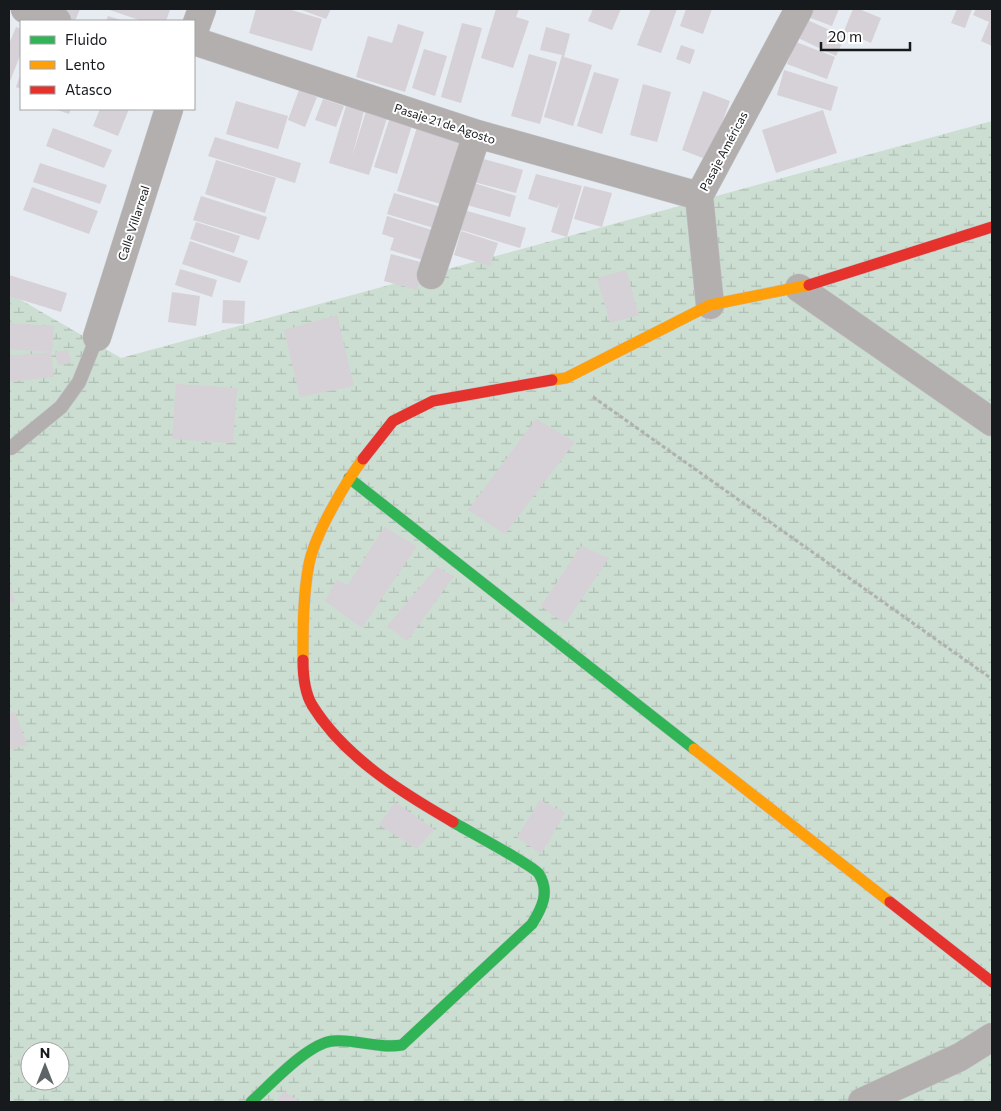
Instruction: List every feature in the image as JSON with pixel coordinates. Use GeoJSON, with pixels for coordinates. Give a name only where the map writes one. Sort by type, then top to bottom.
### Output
{"type":"FeatureCollection","features":[{"type":"Feature","properties":{"kind":"street"},"geometry":{"type":"LineString","coordinates":[[25,9],[54,20]]}},
{"type":"Feature","properties":{"kind":"street"},"geometry":{"type":"LineString","coordinates":[[195,28],[202,9]]}},
{"type":"Feature","properties":{"kind":"street","name":"Pasaje Américas"},"geometry":{"type":"LineString","coordinates":[[710,305],[698,196],[798,9]]}},
{"type":"Feature","properties":{"kind":"street","name":"Pasaje 21 de Agosto"},"geometry":{"type":"LineString","coordinates":[[195,41],[477,134],[698,196]]}},
{"type":"Feature","properties":{"kind":"street","name":"Calle Villarreal"},"geometry":{"type":"LineString","coordinates":[[96,337],[169,110]]}},
{"type":"Feature","properties":{"kind":"street"},"geometry":{"type":"LineString","coordinates":[[430,276],[477,134]]}},
{"type":"Feature","properties":{"kind":"street"},"geometry":{"type":"LineString","coordinates":[[251,1102],[308,1052],[331,1040],[382,1048],[402,1045],[532,924],[546,900],[545,887],[538,872],[432,812],[371,770],[332,731],[311,703],[303,669],[303,636],[309,563],[321,533],[349,478],[393,421],[434,401],[566,378],[710,305],[799,288],[992,227]]}},
{"type":"Feature","properties":{"kind":"street"},"geometry":{"type":"LineString","coordinates":[[799,288],[992,422]]}},
{"type":"Feature","properties":{"kind":"street"},"geometry":{"type":"LineString","coordinates":[[349,478],[992,982]]}},
{"type":"Feature","properties":{"kind":"street"},"geometry":{"type":"LineString","coordinates":[[862,1102],[960,1057],[992,1037]]}},
{"type":"Feature","properties":{"kind":"lane"},"geometry":{"type":"LineString","coordinates":[[11,448],[61,407],[79,382],[96,337]]}},
{"type":"Feature","properties":{"kind":"path"},"geometry":{"type":"LineString","coordinates":[[566,378],[992,679]]}},
{"type":"Feature","properties":{"kind":"green space"},"geometry":{"type":"Polygon","coordinates":[[[992,121],[992,1102],[9,1102],[9,293],[121,358],[992,121]]]}},
{"type":"Feature","properties":{"kind":"building"},"geometry":{"type":"Polygon","coordinates":[[[64,9],[80,9],[75,20],[60,18],[64,9]]]}},
{"type":"Feature","properties":{"kind":"building"},"geometry":{"type":"Polygon","coordinates":[[[107,9],[170,10],[166,20],[139,20],[107,9]]]}},
{"type":"Feature","properties":{"kind":"building"},"geometry":{"type":"Polygon","coordinates":[[[256,9],[288,9],[322,19],[312,51],[249,33],[256,9]]]}},
{"type":"Feature","properties":{"kind":"building"},"geometry":{"type":"Polygon","coordinates":[[[299,9],[331,9],[326,19],[299,9]]]}},
{"type":"Feature","properties":{"kind":"building"},"geometry":{"type":"Polygon","coordinates":[[[496,9],[519,9],[516,17],[529,21],[513,68],[481,58],[496,9]]]}},
{"type":"Feature","properties":{"kind":"building"},"geometry":{"type":"Polygon","coordinates":[[[593,9],[621,9],[612,30],[588,21],[593,9]]]}},
{"type":"Feature","properties":{"kind":"building"},"geometry":{"type":"Polygon","coordinates":[[[651,9],[677,9],[661,53],[637,45],[651,9]]]}},
{"type":"Feature","properties":{"kind":"building"},"geometry":{"type":"Polygon","coordinates":[[[686,9],[712,9],[703,34],[680,26],[686,9]]]}},
{"type":"Feature","properties":{"kind":"building"},"geometry":{"type":"Polygon","coordinates":[[[811,9],[839,9],[832,26],[808,17],[811,9]]]}},
{"type":"Feature","properties":{"kind":"building"},"geometry":{"type":"Polygon","coordinates":[[[853,9],[859,9],[881,18],[871,43],[844,31],[853,9]]]}},
{"type":"Feature","properties":{"kind":"building"},"geometry":{"type":"Polygon","coordinates":[[[957,9],[972,9],[965,28],[951,23],[957,9]]]}},
{"type":"Feature","properties":{"kind":"building"},"geometry":{"type":"Polygon","coordinates":[[[976,9],[992,9],[992,46],[981,41],[989,22],[973,15],[976,9]]]}},
{"type":"Feature","properties":{"kind":"building"},"geometry":{"type":"Polygon","coordinates":[[[108,16],[121,20],[106,20],[108,16]]]}},
{"type":"Feature","properties":{"kind":"building"},"geometry":{"type":"Polygon","coordinates":[[[803,18],[845,37],[836,56],[794,36],[803,18]]]}},
{"type":"Feature","properties":{"kind":"building"},"geometry":{"type":"Polygon","coordinates":[[[462,23],[482,28],[461,103],[441,97],[462,23]]]}},
{"type":"Feature","properties":{"kind":"building"},"geometry":{"type":"Polygon","coordinates":[[[398,24],[424,32],[405,92],[356,77],[368,36],[392,43],[398,24]]]}},
{"type":"Feature","properties":{"kind":"building"},"geometry":{"type":"Polygon","coordinates":[[[16,27],[20,29],[20,56],[9,84],[9,44],[16,27]]]}},
{"type":"Feature","properties":{"kind":"building"},"geometry":{"type":"Polygon","coordinates":[[[546,27],[570,34],[564,57],[592,65],[573,126],[544,117],[562,55],[540,50],[546,27]]]}},
{"type":"Feature","properties":{"kind":"building"},"geometry":{"type":"Polygon","coordinates":[[[796,42],[835,57],[827,79],[787,64],[796,42]]]}},
{"type":"Feature","properties":{"kind":"building"},"geometry":{"type":"Polygon","coordinates":[[[681,45],[695,50],[690,64],[676,59],[681,45]]]}},
{"type":"Feature","properties":{"kind":"building"},"geometry":{"type":"Polygon","coordinates":[[[424,49],[447,56],[435,96],[412,88],[424,49]]]}},
{"type":"Feature","properties":{"kind":"building"},"geometry":{"type":"Polygon","coordinates":[[[529,54],[557,62],[540,124],[511,116],[529,54]]]}},
{"type":"Feature","properties":{"kind":"building"},"geometry":{"type":"Polygon","coordinates":[[[784,70],[838,87],[831,111],[777,95],[784,70]]]}},
{"type":"Feature","properties":{"kind":"building"},"geometry":{"type":"Polygon","coordinates":[[[594,72],[619,79],[602,134],[577,126],[594,72]]]}},
{"type":"Feature","properties":{"kind":"building"},"geometry":{"type":"Polygon","coordinates":[[[20,76],[20,89],[16,87],[20,76]]]}},
{"type":"Feature","properties":{"kind":"building"},"geometry":{"type":"Polygon","coordinates":[[[643,84],[671,92],[657,142],[630,135],[643,84]]]}},
{"type":"Feature","properties":{"kind":"building"},"geometry":{"type":"Polygon","coordinates":[[[299,90],[317,97],[305,127],[288,120],[299,90]]]}},
{"type":"Feature","properties":{"kind":"building"},"geometry":{"type":"Polygon","coordinates":[[[703,91],[730,101],[708,160],[682,150],[703,91]]]}},
{"type":"Feature","properties":{"kind":"building"},"geometry":{"type":"Polygon","coordinates":[[[323,99],[344,106],[336,127],[315,120],[323,99]]]}},
{"type":"Feature","properties":{"kind":"building"},"geometry":{"type":"Polygon","coordinates":[[[236,101],[288,116],[278,149],[226,134],[236,101]]]}},
{"type":"Feature","properties":{"kind":"building"},"geometry":{"type":"Polygon","coordinates":[[[346,106],[364,111],[352,157],[366,111],[387,118],[369,175],[329,163],[346,106]]]}},
{"type":"Feature","properties":{"kind":"building"},"geometry":{"type":"Polygon","coordinates":[[[58,110],[71,110],[69,114],[58,110]]]}},
{"type":"Feature","properties":{"kind":"building"},"geometry":{"type":"Polygon","coordinates":[[[100,110],[129,110],[118,136],[93,126],[100,110]]]}},
{"type":"Feature","properties":{"kind":"building"},"geometry":{"type":"Polygon","coordinates":[[[823,110],[837,153],[776,173],[762,130],[823,110]]]}},
{"type":"Feature","properties":{"kind":"building"},"geometry":{"type":"Polygon","coordinates":[[[390,117],[412,125],[397,174],[374,167],[390,117]]]}},
{"type":"Feature","properties":{"kind":"building"},"geometry":{"type":"Polygon","coordinates":[[[418,124],[465,138],[444,205],[397,191],[418,124]]]}},
{"type":"Feature","properties":{"kind":"building"},"geometry":{"type":"Polygon","coordinates":[[[53,128],[112,150],[104,168],[46,146],[53,128]]]}},
{"type":"Feature","properties":{"kind":"building"},"geometry":{"type":"Polygon","coordinates":[[[215,137],[301,163],[295,183],[208,156],[215,137]]]}},
{"type":"Feature","properties":{"kind":"building"},"geometry":{"type":"Polygon","coordinates":[[[480,158],[523,170],[516,193],[474,182],[480,158]]]}},
{"type":"Feature","properties":{"kind":"building"},"geometry":{"type":"Polygon","coordinates":[[[216,160],[276,178],[265,213],[205,194],[216,160]]]}},
{"type":"Feature","properties":{"kind":"building"},"geometry":{"type":"Polygon","coordinates":[[[40,163],[107,185],[100,204],[33,182],[40,163]]]}},
{"type":"Feature","properties":{"kind":"building"},"geometry":{"type":"Polygon","coordinates":[[[536,174],[582,186],[567,237],[551,232],[560,202],[557,208],[528,199],[536,174]]]}},
{"type":"Feature","properties":{"kind":"building"},"geometry":{"type":"Polygon","coordinates":[[[474,183],[516,196],[510,217],[467,205],[474,183]]]}},
{"type":"Feature","properties":{"kind":"building"},"geometry":{"type":"Polygon","coordinates":[[[584,186],[612,193],[602,227],[574,219],[584,186]]]}},
{"type":"Feature","properties":{"kind":"building"},"geometry":{"type":"Polygon","coordinates":[[[32,187],[98,211],[89,234],[23,210],[32,187]]]}},
{"type":"Feature","properties":{"kind":"building"},"geometry":{"type":"Polygon","coordinates":[[[394,193],[444,208],[437,229],[387,214],[394,193]]]}},
{"type":"Feature","properties":{"kind":"building"},"geometry":{"type":"Polygon","coordinates":[[[201,196],[267,217],[259,240],[193,220],[201,196]]]}},
{"type":"Feature","properties":{"kind":"building"},"geometry":{"type":"Polygon","coordinates":[[[464,210],[526,228],[520,248],[458,229],[464,210]]]}},
{"type":"Feature","properties":{"kind":"building"},"geometry":{"type":"Polygon","coordinates":[[[387,216],[435,231],[426,261],[390,250],[394,238],[382,234],[387,216]]]}},
{"type":"Feature","properties":{"kind":"building"},"geometry":{"type":"Polygon","coordinates":[[[196,222],[240,236],[234,253],[190,239],[196,222]]]}},
{"type":"Feature","properties":{"kind":"building"},"geometry":{"type":"Polygon","coordinates":[[[461,231],[498,243],[490,266],[454,255],[461,231]]]}},
{"type":"Feature","properties":{"kind":"building"},"geometry":{"type":"Polygon","coordinates":[[[190,241],[248,261],[240,283],[182,264],[190,241]]]}},
{"type":"Feature","properties":{"kind":"building"},"geometry":{"type":"Polygon","coordinates":[[[391,254],[424,263],[417,290],[384,281],[391,254]]]}},
{"type":"Feature","properties":{"kind":"building"},"geometry":{"type":"Polygon","coordinates":[[[180,269],[217,280],[212,297],[175,285],[180,269]]]}},
{"type":"Feature","properties":{"kind":"building"},"geometry":{"type":"Polygon","coordinates":[[[626,270],[639,315],[610,323],[597,278],[626,270]]]}},
{"type":"Feature","properties":{"kind":"building"},"geometry":{"type":"Polygon","coordinates":[[[9,275],[67,293],[61,312],[9,296],[9,275]]]}},
{"type":"Feature","properties":{"kind":"building"},"geometry":{"type":"Polygon","coordinates":[[[172,292],[200,296],[196,326],[168,322],[172,292]]]}},
{"type":"Feature","properties":{"kind":"building"},"geometry":{"type":"Polygon","coordinates":[[[223,300],[245,301],[244,324],[222,323],[223,300]]]}},
{"type":"Feature","properties":{"kind":"building"},"geometry":{"type":"Polygon","coordinates":[[[337,315],[354,386],[300,397],[284,330],[337,315]]]}},
{"type":"Feature","properties":{"kind":"building"},"geometry":{"type":"Polygon","coordinates":[[[9,323],[54,326],[52,352],[9,349],[9,323]]]}},
{"type":"Feature","properties":{"kind":"building"},"geometry":{"type":"Polygon","coordinates":[[[68,350],[71,363],[58,365],[55,352],[68,350]]]}},
{"type":"Feature","properties":{"kind":"building"},"geometry":{"type":"Polygon","coordinates":[[[51,352],[54,377],[9,382],[9,356],[51,352]]]}},
{"type":"Feature","properties":{"kind":"building"},"geometry":{"type":"Polygon","coordinates":[[[176,384],[237,388],[233,443],[172,439],[176,384]]]}},
{"type":"Feature","properties":{"kind":"building"},"geometry":{"type":"Polygon","coordinates":[[[536,419],[575,442],[505,534],[468,510],[536,419]]]}},
{"type":"Feature","properties":{"kind":"building"},"geometry":{"type":"Polygon","coordinates":[[[384,527],[417,546],[362,628],[325,601],[336,580],[348,585],[384,527]]]}},
{"type":"Feature","properties":{"kind":"building"},"geometry":{"type":"Polygon","coordinates":[[[581,546],[609,558],[565,624],[541,606],[581,546]]]}},
{"type":"Feature","properties":{"kind":"building"},"geometry":{"type":"Polygon","coordinates":[[[437,567],[454,576],[407,641],[387,626],[437,567]]]}},
{"type":"Feature","properties":{"kind":"building"},"geometry":{"type":"Polygon","coordinates":[[[9,582],[15,602],[9,603],[9,582]]]}},
{"type":"Feature","properties":{"kind":"building"},"geometry":{"type":"Polygon","coordinates":[[[15,712],[27,745],[9,750],[9,714],[15,712]]]}},
{"type":"Feature","properties":{"kind":"building"},"geometry":{"type":"Polygon","coordinates":[[[540,800],[565,813],[541,854],[517,837],[540,800]]]}},
{"type":"Feature","properties":{"kind":"building"},"geometry":{"type":"Polygon","coordinates":[[[395,802],[434,829],[417,849],[379,825],[395,802]]]}},
{"type":"Feature","properties":{"kind":"building"},"geometry":{"type":"Polygon","coordinates":[[[284,1091],[301,1102],[276,1102],[284,1091]]]}},
{"type":"Feature","properties":{"kind":"traffic: fast"},"geometry":{"type":"LineString","coordinates":[[349,478],[694,749]]}},
{"type":"Feature","properties":{"kind":"traffic: fast"},"geometry":{"type":"LineString","coordinates":[[251,1102],[290,1066],[323,1043],[351,1041],[384,1046],[402,1045],[532,924],[542,906],[544,894],[544,887],[539,874],[513,856],[453,822]]}},
{"type":"Feature","properties":{"kind":"traffic: slow"},"geometry":{"type":"LineString","coordinates":[[552,380],[566,378],[710,305],[809,285]]}},
{"type":"Feature","properties":{"kind":"traffic: slow"},"geometry":{"type":"LineString","coordinates":[[303,660],[304,600],[312,552],[332,509],[363,459]]}},
{"type":"Feature","properties":{"kind":"traffic: slow"},"geometry":{"type":"LineString","coordinates":[[694,749],[890,902]]}},
{"type":"Feature","properties":{"kind":"traffic: jam"},"geometry":{"type":"LineString","coordinates":[[809,285],[992,227]]}},
{"type":"Feature","properties":{"kind":"traffic: jam"},"geometry":{"type":"LineString","coordinates":[[363,459],[393,421],[433,401],[552,380]]}},
{"type":"Feature","properties":{"kind":"traffic: jam"},"geometry":{"type":"LineString","coordinates":[[303,660],[305,683],[312,705],[340,741],[394,786],[453,822]]}},
{"type":"Feature","properties":{"kind":"traffic: jam"},"geometry":{"type":"LineString","coordinates":[[890,902],[992,982]]}}]}
